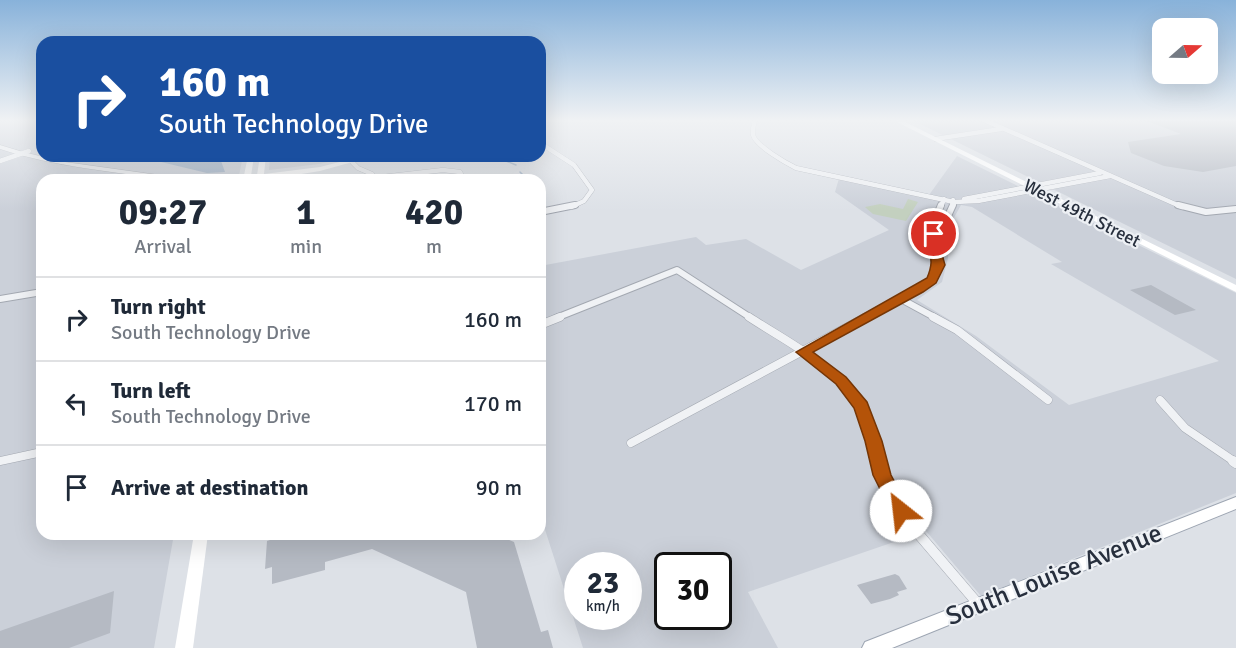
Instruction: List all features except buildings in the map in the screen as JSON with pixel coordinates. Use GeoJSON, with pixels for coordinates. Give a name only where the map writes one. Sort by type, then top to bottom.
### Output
{"type":"FeatureCollection","features":[{"type":"Feature","properties":{"kind":"main road","name":"West 49th Street"},"geometry":{"type":"LineString","coordinates":[[957,150],[1236,289]]}},
{"type":"Feature","properties":{"kind":"main road"},"geometry":{"type":"LineString","coordinates":[[287,174],[352,162]]}},
{"type":"Feature","properties":{"kind":"main road","name":"South Louise Avenue"},"geometry":{"type":"LineString","coordinates":[[871,648],[1236,502]]}},
{"type":"Feature","properties":{"kind":"main road"},"geometry":{"type":"LineString","coordinates":[[184,648],[200,540]]}},
{"type":"Feature","properties":{"kind":"street"},"geometry":{"type":"LineString","coordinates":[[11,150],[36,156]]}},
{"type":"Feature","properties":{"kind":"street"},"geometry":{"type":"LineString","coordinates":[[546,211],[579,204],[589,198],[592,190],[574,165],[551,150]]}},
{"type":"Feature","properties":{"kind":"street"},"geometry":{"type":"LineString","coordinates":[[769,150],[790,166],[954,201],[978,201],[1101,172]]}},
{"type":"Feature","properties":{"kind":"street"},"geometry":{"type":"LineString","coordinates":[[1050,150],[1182,207],[1206,212],[1236,209]]}},
{"type":"Feature","properties":{"kind":"street"},"geometry":{"type":"LineString","coordinates":[[0,160],[28,151],[36,152]]}},
{"type":"Feature","properties":{"kind":"street"},"geometry":{"type":"LineString","coordinates":[[68,162],[132,174]]}},
{"type":"Feature","properties":{"kind":"street"},"geometry":{"type":"LineString","coordinates":[[92,162],[161,174]]}},
{"type":"Feature","properties":{"kind":"street"},"geometry":{"type":"LineString","coordinates":[[352,162],[358,168],[372,174]]}},
{"type":"Feature","properties":{"kind":"street"},"geometry":{"type":"LineString","coordinates":[[414,174],[447,170],[461,174]]}},
{"type":"Feature","properties":{"kind":"street"},"geometry":{"type":"LineString","coordinates":[[1033,188],[1110,176]]}},
{"type":"Feature","properties":{"kind":"street"},"geometry":{"type":"LineString","coordinates":[[631,443],[927,284],[936,275],[939,265],[933,244],[933,223],[942,199]]}},
{"type":"Feature","properties":{"kind":"street"},"geometry":{"type":"LineString","coordinates":[[934,234],[943,225],[954,201]]}},
{"type":"Feature","properties":{"kind":"street"},"geometry":{"type":"LineString","coordinates":[[546,323],[676,270],[803,352],[841,380],[857,400],[868,424],[888,491],[909,523],[979,605]]}},
{"type":"Feature","properties":{"kind":"street"},"geometry":{"type":"LineString","coordinates":[[0,299],[36,293]]}},
{"type":"Feature","properties":{"kind":"street"},"geometry":{"type":"LineString","coordinates":[[901,299],[957,330],[1048,400]]}},
{"type":"Feature","properties":{"kind":"street"},"geometry":{"type":"LineString","coordinates":[[1160,400],[1185,428],[1236,463]]}},
{"type":"Feature","properties":{"kind":"street"},"geometry":{"type":"LineString","coordinates":[[0,461],[36,453]]}},
{"type":"Feature","properties":{"kind":"shaded area"},"geometry":{"type":"Polygon","coordinates":[[[0,150],[36,150],[36,162],[242,162],[239,174],[36,174],[36,540],[173,540],[154,648],[0,648],[0,150]]]}},
{"type":"Feature","properties":{"kind":"shaded area"},"geometry":{"type":"Polygon","coordinates":[[[974,150],[1236,150],[1236,279],[974,150]]]}},
{"type":"Feature","properties":{"kind":"shaded area"},"geometry":{"type":"Polygon","coordinates":[[[957,156],[1236,293],[1236,493],[981,596],[926,531],[748,592],[778,648],[583,648],[577,630],[642,630],[642,552],[564,552],[564,589],[546,533],[546,265],[696,237],[706,245],[746,239],[801,270],[889,230],[835,192],[840,175],[929,195],[957,156]],[[961,205],[951,223],[947,240],[948,258],[942,282],[917,300],[976,336],[1069,405],[1219,361],[1051,264],[1062,262],[972,207],[961,205]]]}},
{"type":"Feature","properties":{"kind":"shaded area"},"geometry":{"type":"Polygon","coordinates":[[[270,162],[328,162],[319,164],[269,170],[270,162]]]}},
{"type":"Feature","properties":{"kind":"green space"},"geometry":{"type":"Polygon","coordinates":[[[908,199],[918,202],[906,221],[873,214],[865,207],[880,204],[903,209],[908,199]]]}},
{"type":"Feature","properties":{"kind":"water"},"geometry":{"type":"Polygon","coordinates":[[[161,162],[221,162],[225,172],[207,173],[161,162]]]}},
{"type":"Feature","properties":{"kind":"waterway"},"geometry":{"type":"LineString","coordinates":[[508,162],[516,165]]}},
{"type":"Feature","properties":{"kind":"route"},"geometry":{"type":"LineString","coordinates":[[901,511],[888,491],[861,406],[841,380],[803,352],[919,290],[932,280],[939,265],[933,244],[934,234]]}}]}
